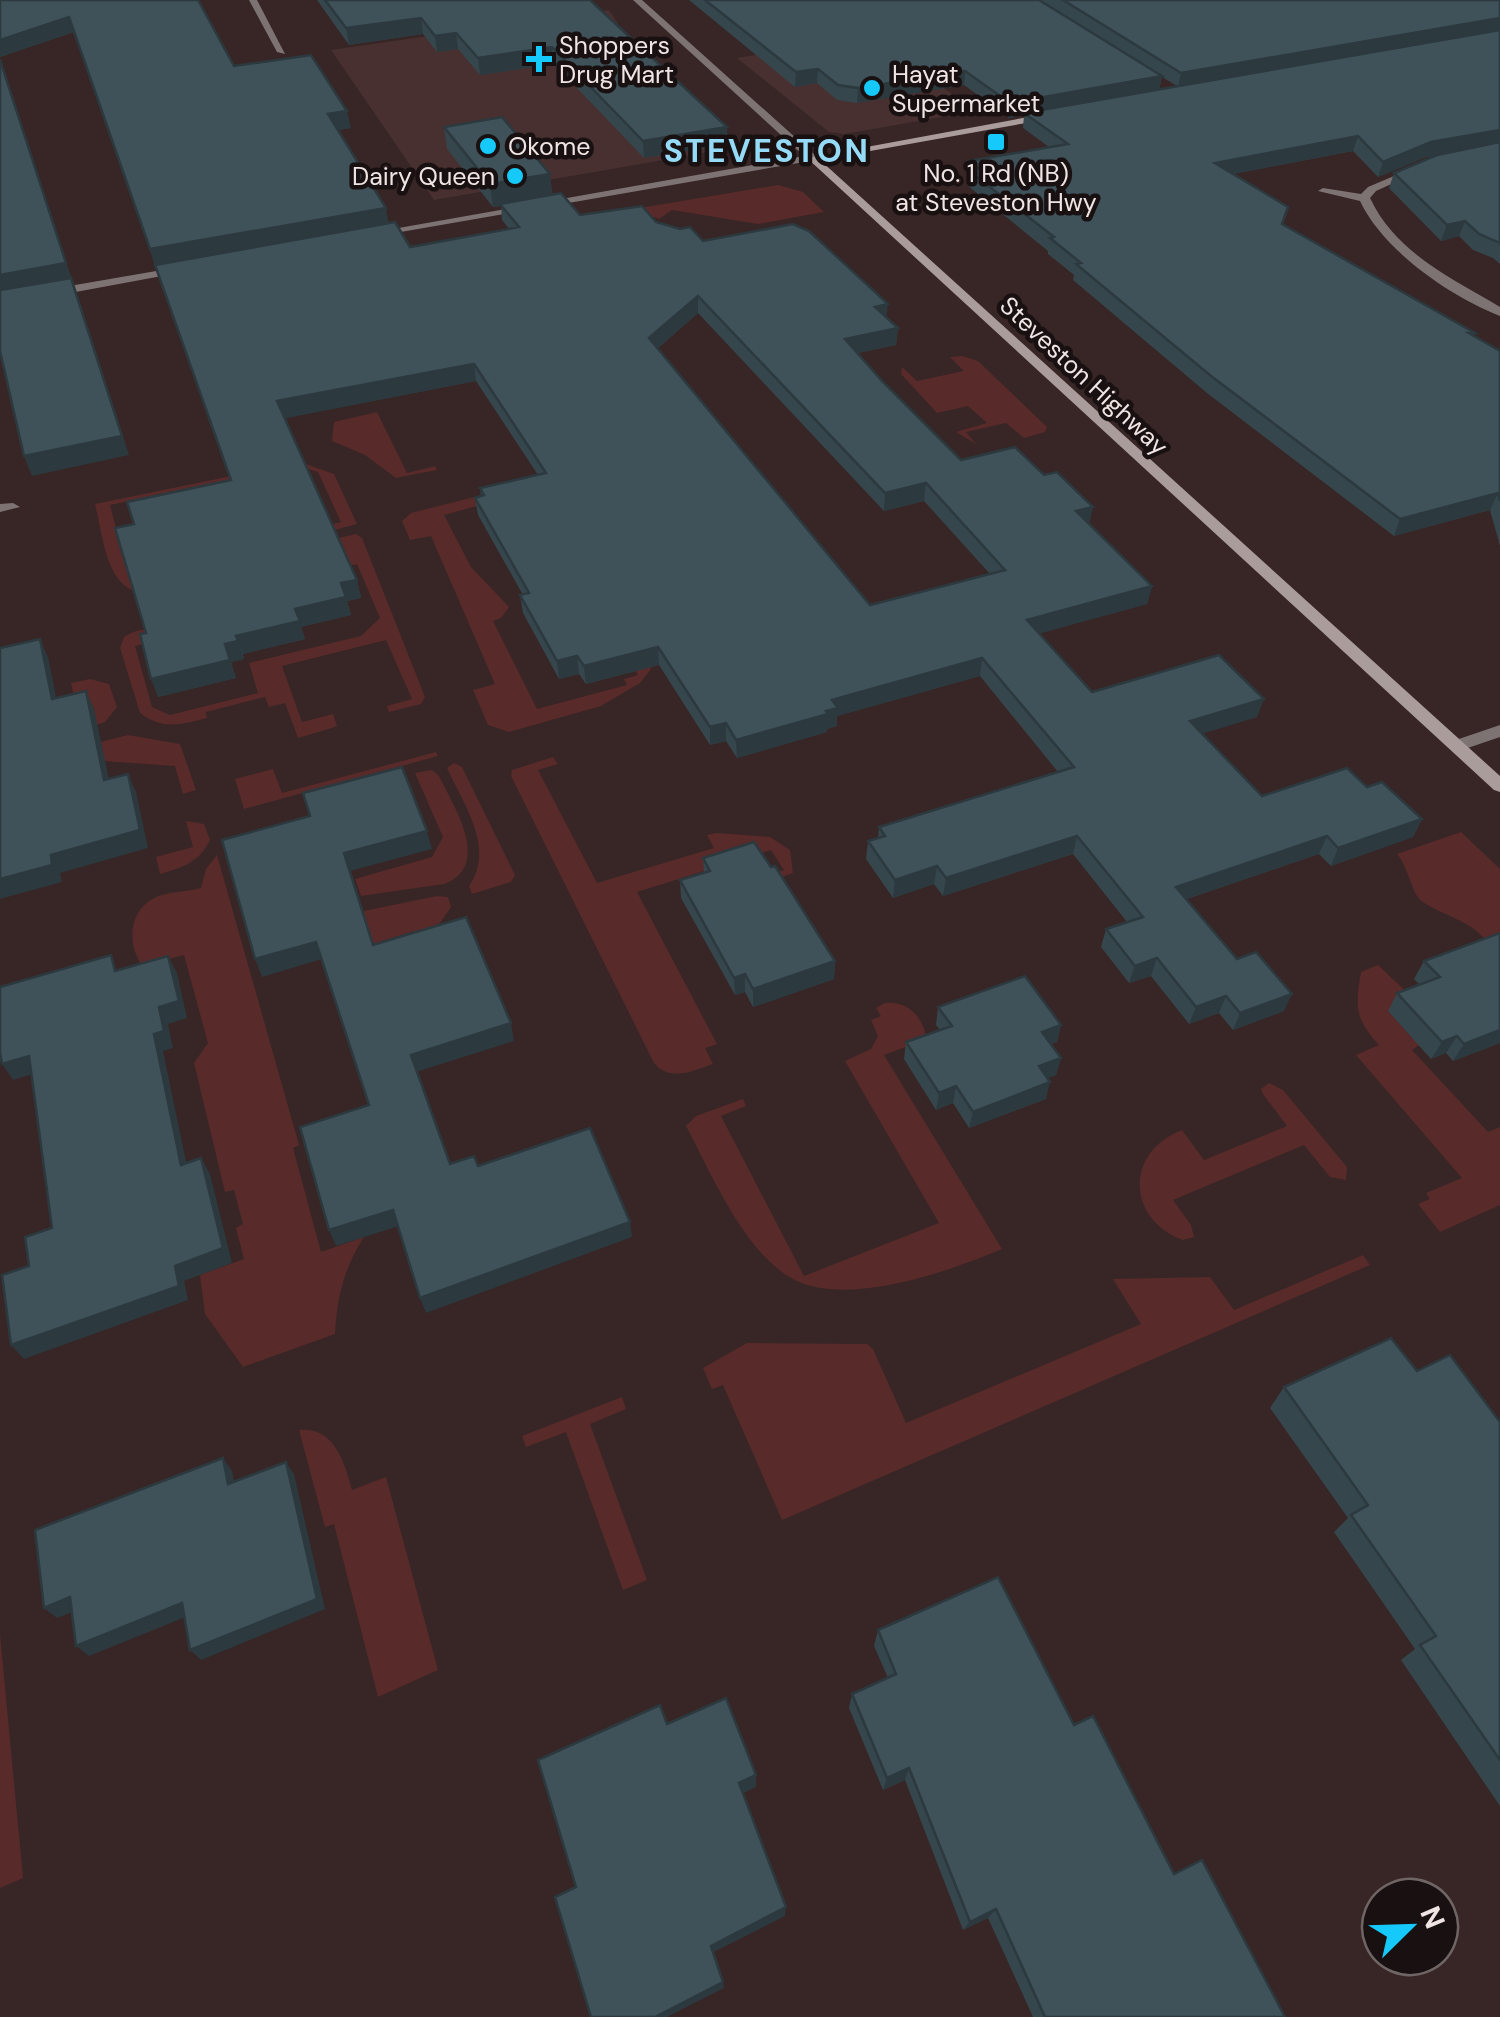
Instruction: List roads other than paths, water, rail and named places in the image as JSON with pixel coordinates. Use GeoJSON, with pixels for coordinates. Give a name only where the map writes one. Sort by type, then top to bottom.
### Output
{"type":"FeatureCollection","features":[{"type":"Feature","properties":{"kind":"main road"},"geometry":{"type":"LineString","coordinates":[[812,158],[1061,114]]}},
{"type":"Feature","properties":{"kind":"main road","name":"Steveston Highway"},"geometry":{"type":"LineString","coordinates":[[812,158],[1500,786]]}},
{"type":"Feature","properties":{"kind":"street"},"geometry":{"type":"LineString","coordinates":[[253,0],[282,52]]}},
{"type":"Feature","properties":{"kind":"street","name":"Steveston Highway"},"geometry":{"type":"LineString","coordinates":[[637,0],[812,158]]}},
{"type":"Feature","properties":{"kind":"street"},"geometry":{"type":"LineString","coordinates":[[370,236],[812,158]]}},
{"type":"Feature","properties":{"kind":"street"},"geometry":{"type":"LineString","coordinates":[[1364,198],[1378,185],[1432,164]]}},
{"type":"Feature","properties":{"kind":"street"},"geometry":{"type":"LineString","coordinates":[[1323,191],[1364,198]]}},
{"type":"Feature","properties":{"kind":"street"},"geometry":{"type":"LineString","coordinates":[[1364,198],[1375,222],[1401,247],[1500,312]]}},
{"type":"Feature","properties":{"kind":"street"},"geometry":{"type":"LineString","coordinates":[[0,302],[195,267]]}},
{"type":"Feature","properties":{"kind":"street"},"geometry":{"type":"LineString","coordinates":[[1456,746],[1500,732]]}},
{"type":"Feature","properties":{"kind":"place","name":"Shoppers Drug Mart"},"geometry":{"type":"Point","coordinates":[539,59]}},
{"type":"Feature","properties":{"kind":"place","name":"Hayat Supermarket"},"geometry":{"type":"Point","coordinates":[872,88]}},
{"type":"Feature","properties":{"kind":"place","name":"No. 1 Rd (NB) at Steveston Hwy"},"geometry":{"type":"Point","coordinates":[996,142]}},
{"type":"Feature","properties":{"kind":"place","name":"Okome"},"geometry":{"type":"Point","coordinates":[488,146]}},
{"type":"Feature","properties":{"kind":"place","name":"Dairy Queen"},"geometry":{"type":"Point","coordinates":[515,176]}},
{"type":"Feature","properties":{"kind":"district","name":"STEVESTON"},"geometry":{"type":"Point","coordinates":[767,151]}}]}
